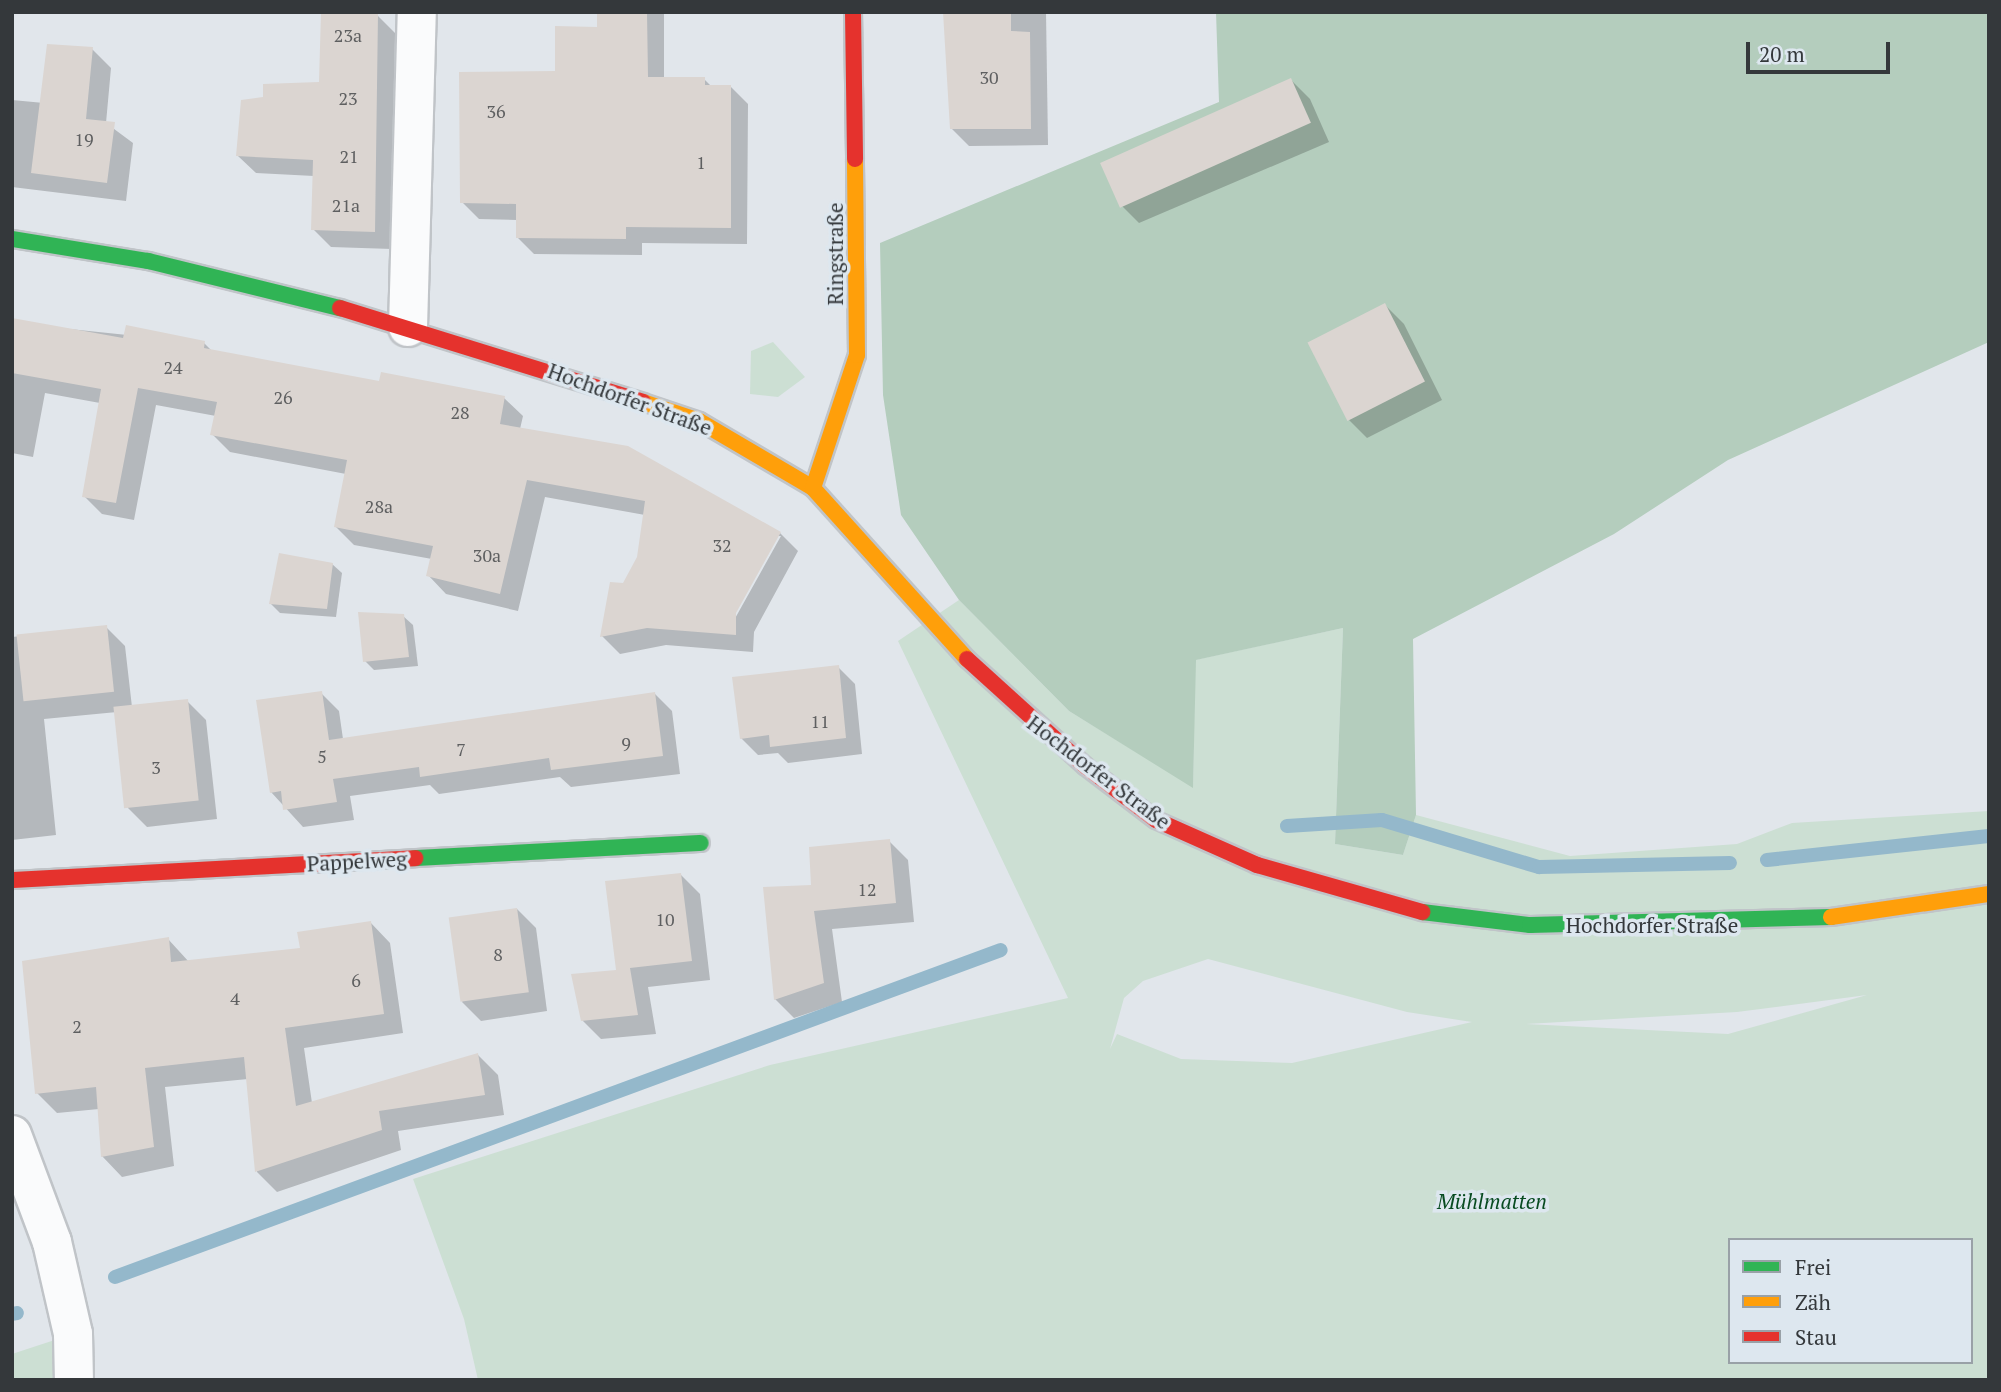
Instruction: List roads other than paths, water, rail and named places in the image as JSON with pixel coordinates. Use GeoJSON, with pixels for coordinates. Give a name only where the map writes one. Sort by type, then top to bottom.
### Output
{"type":"FeatureCollection","features":[{"type":"Feature","properties":{"kind":"street"},"geometry":{"type":"LineString","coordinates":[[408,327],[417,12]]}},
{"type":"Feature","properties":{"kind":"street","name":"Ringstraße"},"geometry":{"type":"LineString","coordinates":[[813,488],[857,355],[853,12]]}},
{"type":"Feature","properties":{"kind":"street","name":"Hochdorfer Straße"},"geometry":{"type":"LineString","coordinates":[[12,239],[160,264],[408,327],[699,421],[813,488],[936,631],[1028,720],[1156,820],[1257,865],[1415,911],[1530,925],[1800,922],[1989,894]]}},
{"type":"Feature","properties":{"kind":"street","name":"Pappelweg"},"geometry":{"type":"LineString","coordinates":[[12,880],[701,843]]}},
{"type":"Feature","properties":{"kind":"street"},"geometry":{"type":"LineString","coordinates":[[12,1135],[52,1242],[74,1334],[74,1380]]}},
{"type":"Feature","properties":{"kind":"waterway"},"geometry":{"type":"LineString","coordinates":[[1287,826],[1382,820],[1539,867],[1730,863]]}},
{"type":"Feature","properties":{"kind":"waterway"},"geometry":{"type":"LineString","coordinates":[[1767,860],[1989,836]]}},
{"type":"Feature","properties":{"kind":"waterway"},"geometry":{"type":"LineString","coordinates":[[115,1277],[1001,950]]}},
{"type":"Feature","properties":{"kind":"waterway"},"geometry":{"type":"LineString","coordinates":[[12,1314],[17,1313]]}},
{"type":"Feature","properties":{"kind":"park label","name":"Mühlmatten"},"geometry":{"type":"Point","coordinates":[1492,1201]}}]}
